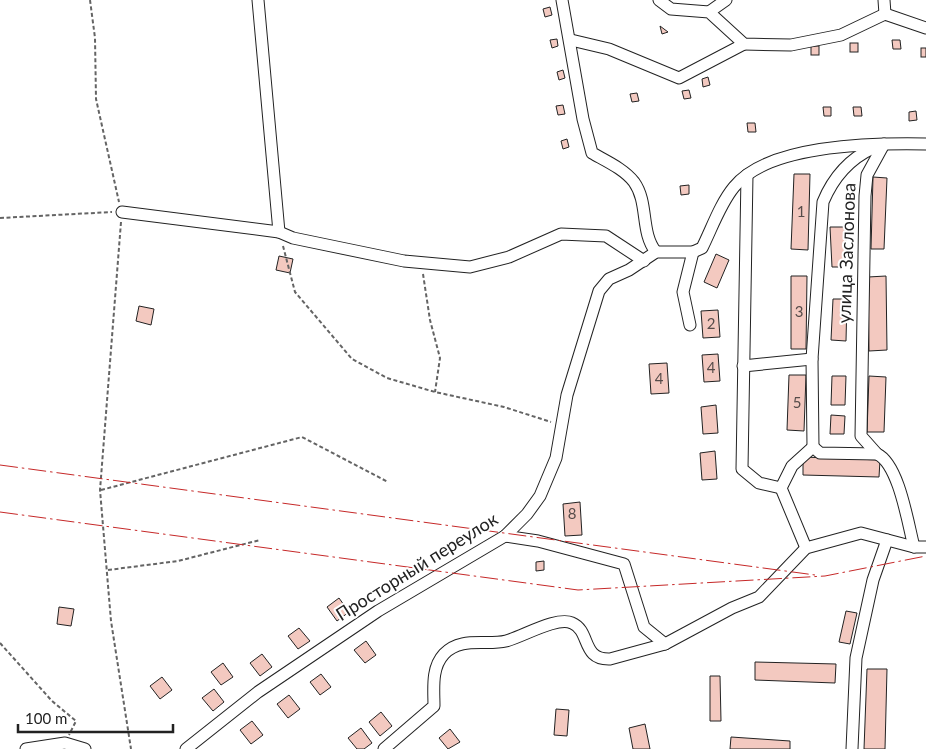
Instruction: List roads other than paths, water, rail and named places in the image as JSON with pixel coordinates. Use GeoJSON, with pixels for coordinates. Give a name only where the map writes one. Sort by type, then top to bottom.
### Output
{"type":"FeatureCollection","features":[{"type":"Feature","properties":{"kind":"street"},"geometry":{"type":"LineString","coordinates":[[258,0],[280,232]]}},
{"type":"Feature","properties":{"kind":"street"},"geometry":{"type":"LineString","coordinates":[[562,0],[571,40],[583,119],[592,152],[616,167],[634,182],[640,197],[648,243],[656,252],[693,252],[702,248],[731,191],[747,175],[792,154],[884,144],[926,144]]}},
{"type":"Feature","properties":{"kind":"street"},"geometry":{"type":"LineString","coordinates":[[659,0],[672,8],[709,12],[744,44]]}},
{"type":"Feature","properties":{"kind":"street"},"geometry":{"type":"LineString","coordinates":[[709,12],[726,0]]}},
{"type":"Feature","properties":{"kind":"street"},"geometry":{"type":"LineString","coordinates":[[884,0],[885,14]]}},
{"type":"Feature","properties":{"kind":"street"},"geometry":{"type":"LineString","coordinates":[[571,40],[609,49],[679,78],[744,44],[790,45],[841,35],[885,14],[926,28]]}},
{"type":"Feature","properties":{"kind":"street","name":"улица Заслонова"},"geometry":{"type":"LineString","coordinates":[[813,447],[812,359],[823,202],[831,183],[844,168],[861,153],[884,144]]}},
{"type":"Feature","properties":{"kind":"street","name":"улица Заслонова"},"geometry":{"type":"LineString","coordinates":[[884,144],[866,175],[861,436],[877,454],[885,458],[891,467],[914,548]]}},
{"type":"Feature","properties":{"kind":"street"},"geometry":{"type":"LineString","coordinates":[[747,175],[742,469],[759,483],[781,488]]}},
{"type":"Feature","properties":{"kind":"street"},"geometry":{"type":"LineString","coordinates":[[122,212],[280,232],[294,238],[335,248],[422,262],[470,267],[510,257],[561,234],[606,236],[644,261]]}},
{"type":"Feature","properties":{"kind":"street","name":"Просторный переулок"},"geometry":{"type":"LineString","coordinates":[[192,748],[258,692],[378,611],[505,536],[527,514],[540,496],[556,458],[567,395],[599,291],[609,279],[644,261],[656,252]]}},
{"type":"Feature","properties":{"kind":"street"},"geometry":{"type":"LineString","coordinates":[[690,325],[683,292],[693,252]]}},
{"type":"Feature","properties":{"kind":"street"},"geometry":{"type":"LineString","coordinates":[[743,366],[812,359]]}},
{"type":"Feature","properties":{"kind":"street"},"geometry":{"type":"LineString","coordinates":[[806,548],[781,488],[792,466],[813,447],[820,453],[877,454]]}},
{"type":"Feature","properties":{"kind":"street"},"geometry":{"type":"LineString","coordinates":[[384,749],[434,706],[434,676],[438,664],[444,654],[457,646],[471,642],[504,642],[545,626],[570,622],[579,627],[590,652],[602,660],[665,644],[732,608],[759,597],[806,548],[861,533],[914,548],[926,547]]}},
{"type":"Feature","properties":{"kind":"street"},"geometry":{"type":"LineString","coordinates":[[505,536],[538,541],[624,564],[644,627],[665,644]]}},
{"type":"Feature","properties":{"kind":"street"},"geometry":{"type":"LineString","coordinates":[[852,749],[856,658],[873,580],[888,540]]}},
{"type":"Feature","properties":{"kind":"street"},"geometry":{"type":"LineString","coordinates":[[26,749],[68,746],[86,749]]}}]}
